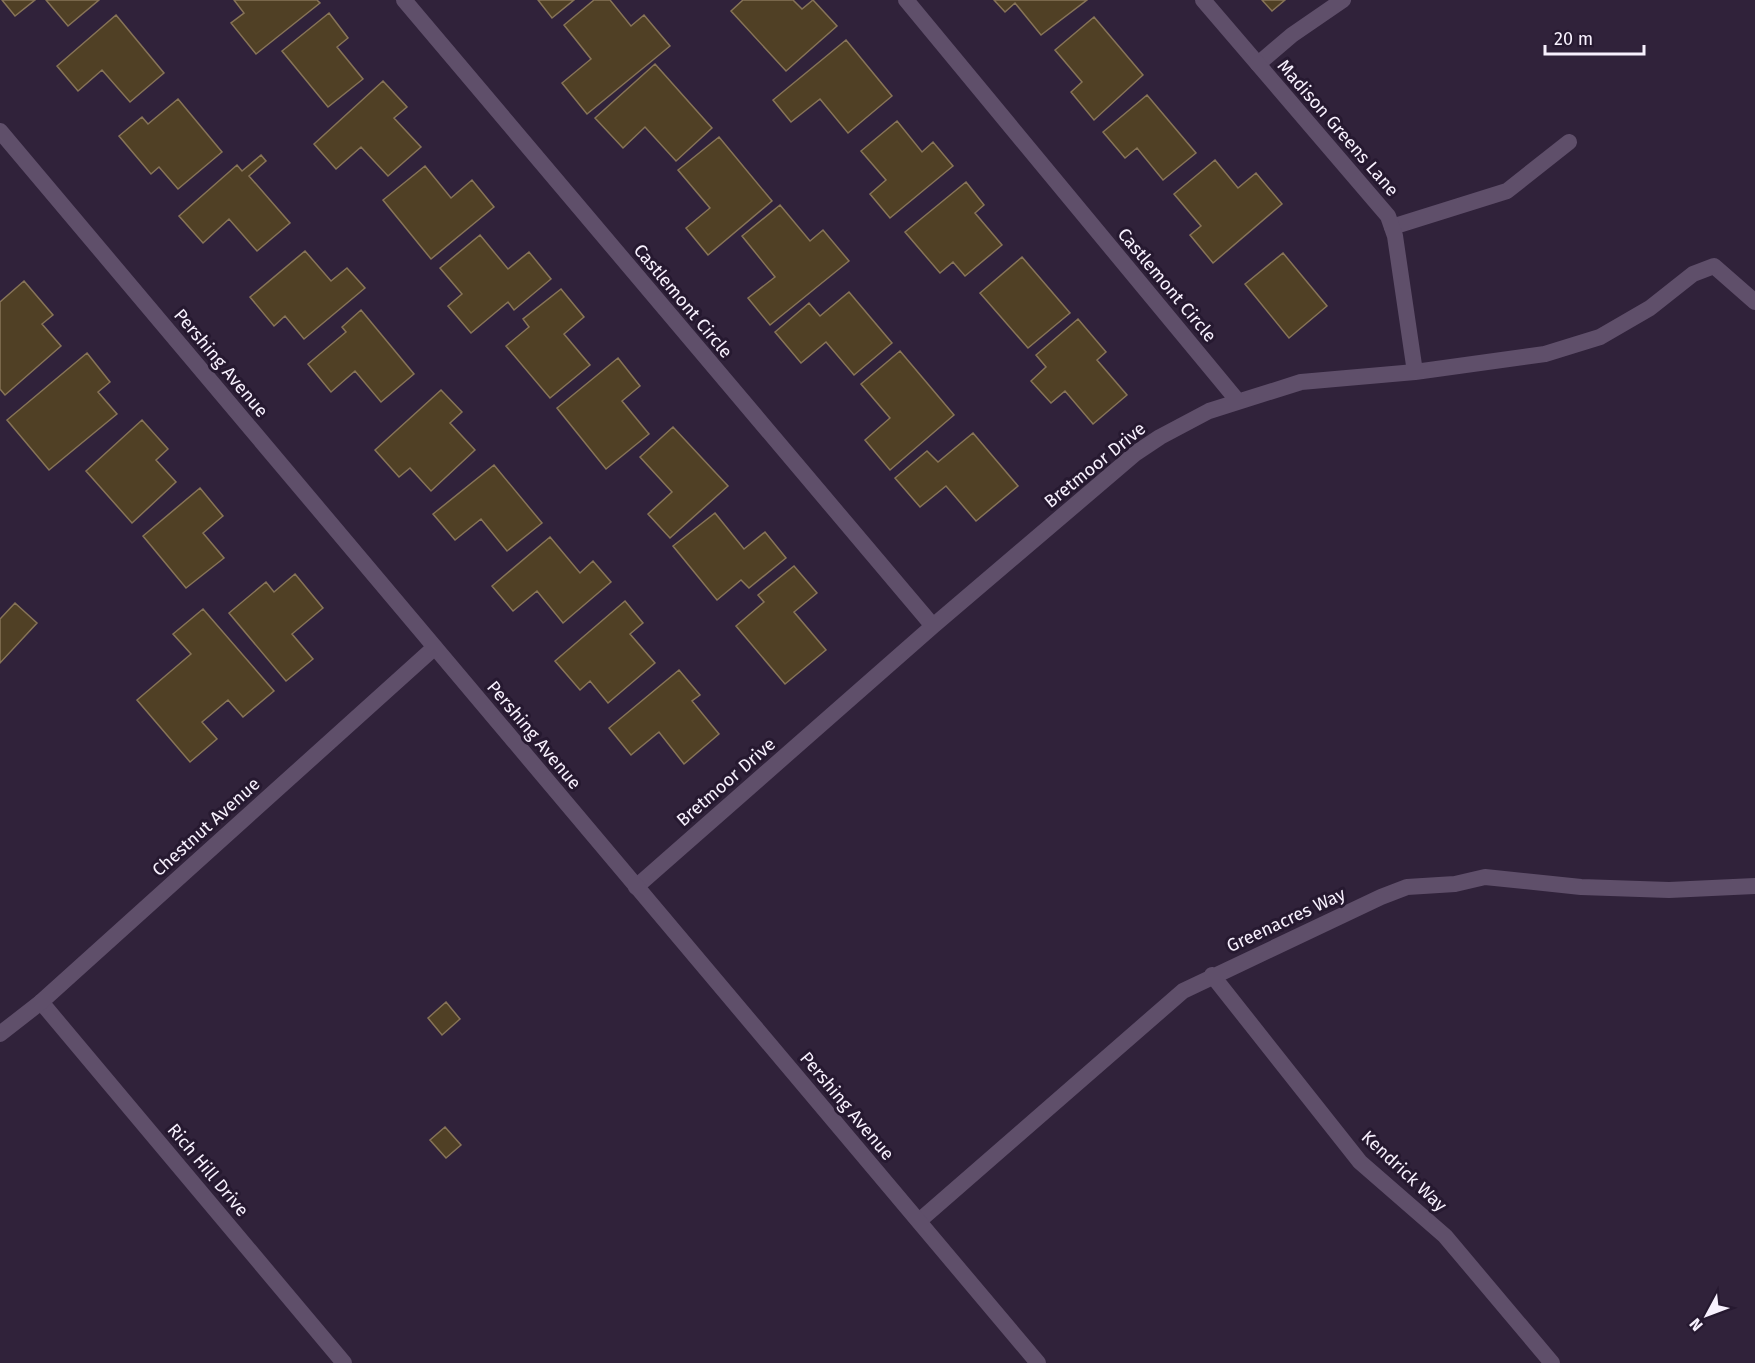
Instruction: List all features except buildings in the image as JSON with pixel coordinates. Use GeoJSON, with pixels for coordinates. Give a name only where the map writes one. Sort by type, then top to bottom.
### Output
{"type":"FeatureCollection","features":[{"type":"Feature","properties":{"kind":"street","name":"Castlemont Circle"},"geometry":{"type":"LineString","coordinates":[[404,0],[933,626]]}},
{"type":"Feature","properties":{"kind":"street","name":"Castlemont Circle"},"geometry":{"type":"LineString","coordinates":[[906,0],[1237,400]]}},
{"type":"Feature","properties":{"kind":"street","name":"Madison Greens Lane"},"geometry":{"type":"LineString","coordinates":[[1203,0],[1388,216],[1392,227],[1414,372]]}},
{"type":"Feature","properties":{"kind":"street"},"geometry":{"type":"LineString","coordinates":[[1258,64],[1292,36],[1343,0]]}},
{"type":"Feature","properties":{"kind":"street","name":"Pershing Avenue"},"geometry":{"type":"LineString","coordinates":[[0,131],[1038,1363]]}},
{"type":"Feature","properties":{"kind":"street"},"geometry":{"type":"LineString","coordinates":[[1392,227],[1507,191],[1569,142]]}},
{"type":"Feature","properties":{"kind":"street","name":"Bretmoor Drive"},"geometry":{"type":"LineString","coordinates":[[636,887],[933,626],[1136,453],[1209,411],[1237,400],[1301,382],[1414,372],[1545,354],[1600,337],[1650,308],[1693,274],[1714,266],[1755,302]]}},
{"type":"Feature","properties":{"kind":"street","name":"Chestnut Avenue"},"geometry":{"type":"LineString","coordinates":[[0,1034],[41,1002],[435,647]]}},
{"type":"Feature","properties":{"kind":"street","name":"Greenacres Way"},"geometry":{"type":"LineString","coordinates":[[919,1221],[1183,990],[1407,887],[1455,884],[1485,877],[1581,887],[1669,890],[1755,886]]}},
{"type":"Feature","properties":{"kind":"street","name":"Kendrick Way"},"geometry":{"type":"LineString","coordinates":[[1212,975],[1360,1162],[1445,1236],[1552,1363]]}},
{"type":"Feature","properties":{"kind":"street","name":"Rich Hill Drive"},"geometry":{"type":"LineString","coordinates":[[41,1002],[344,1363]]}}]}
